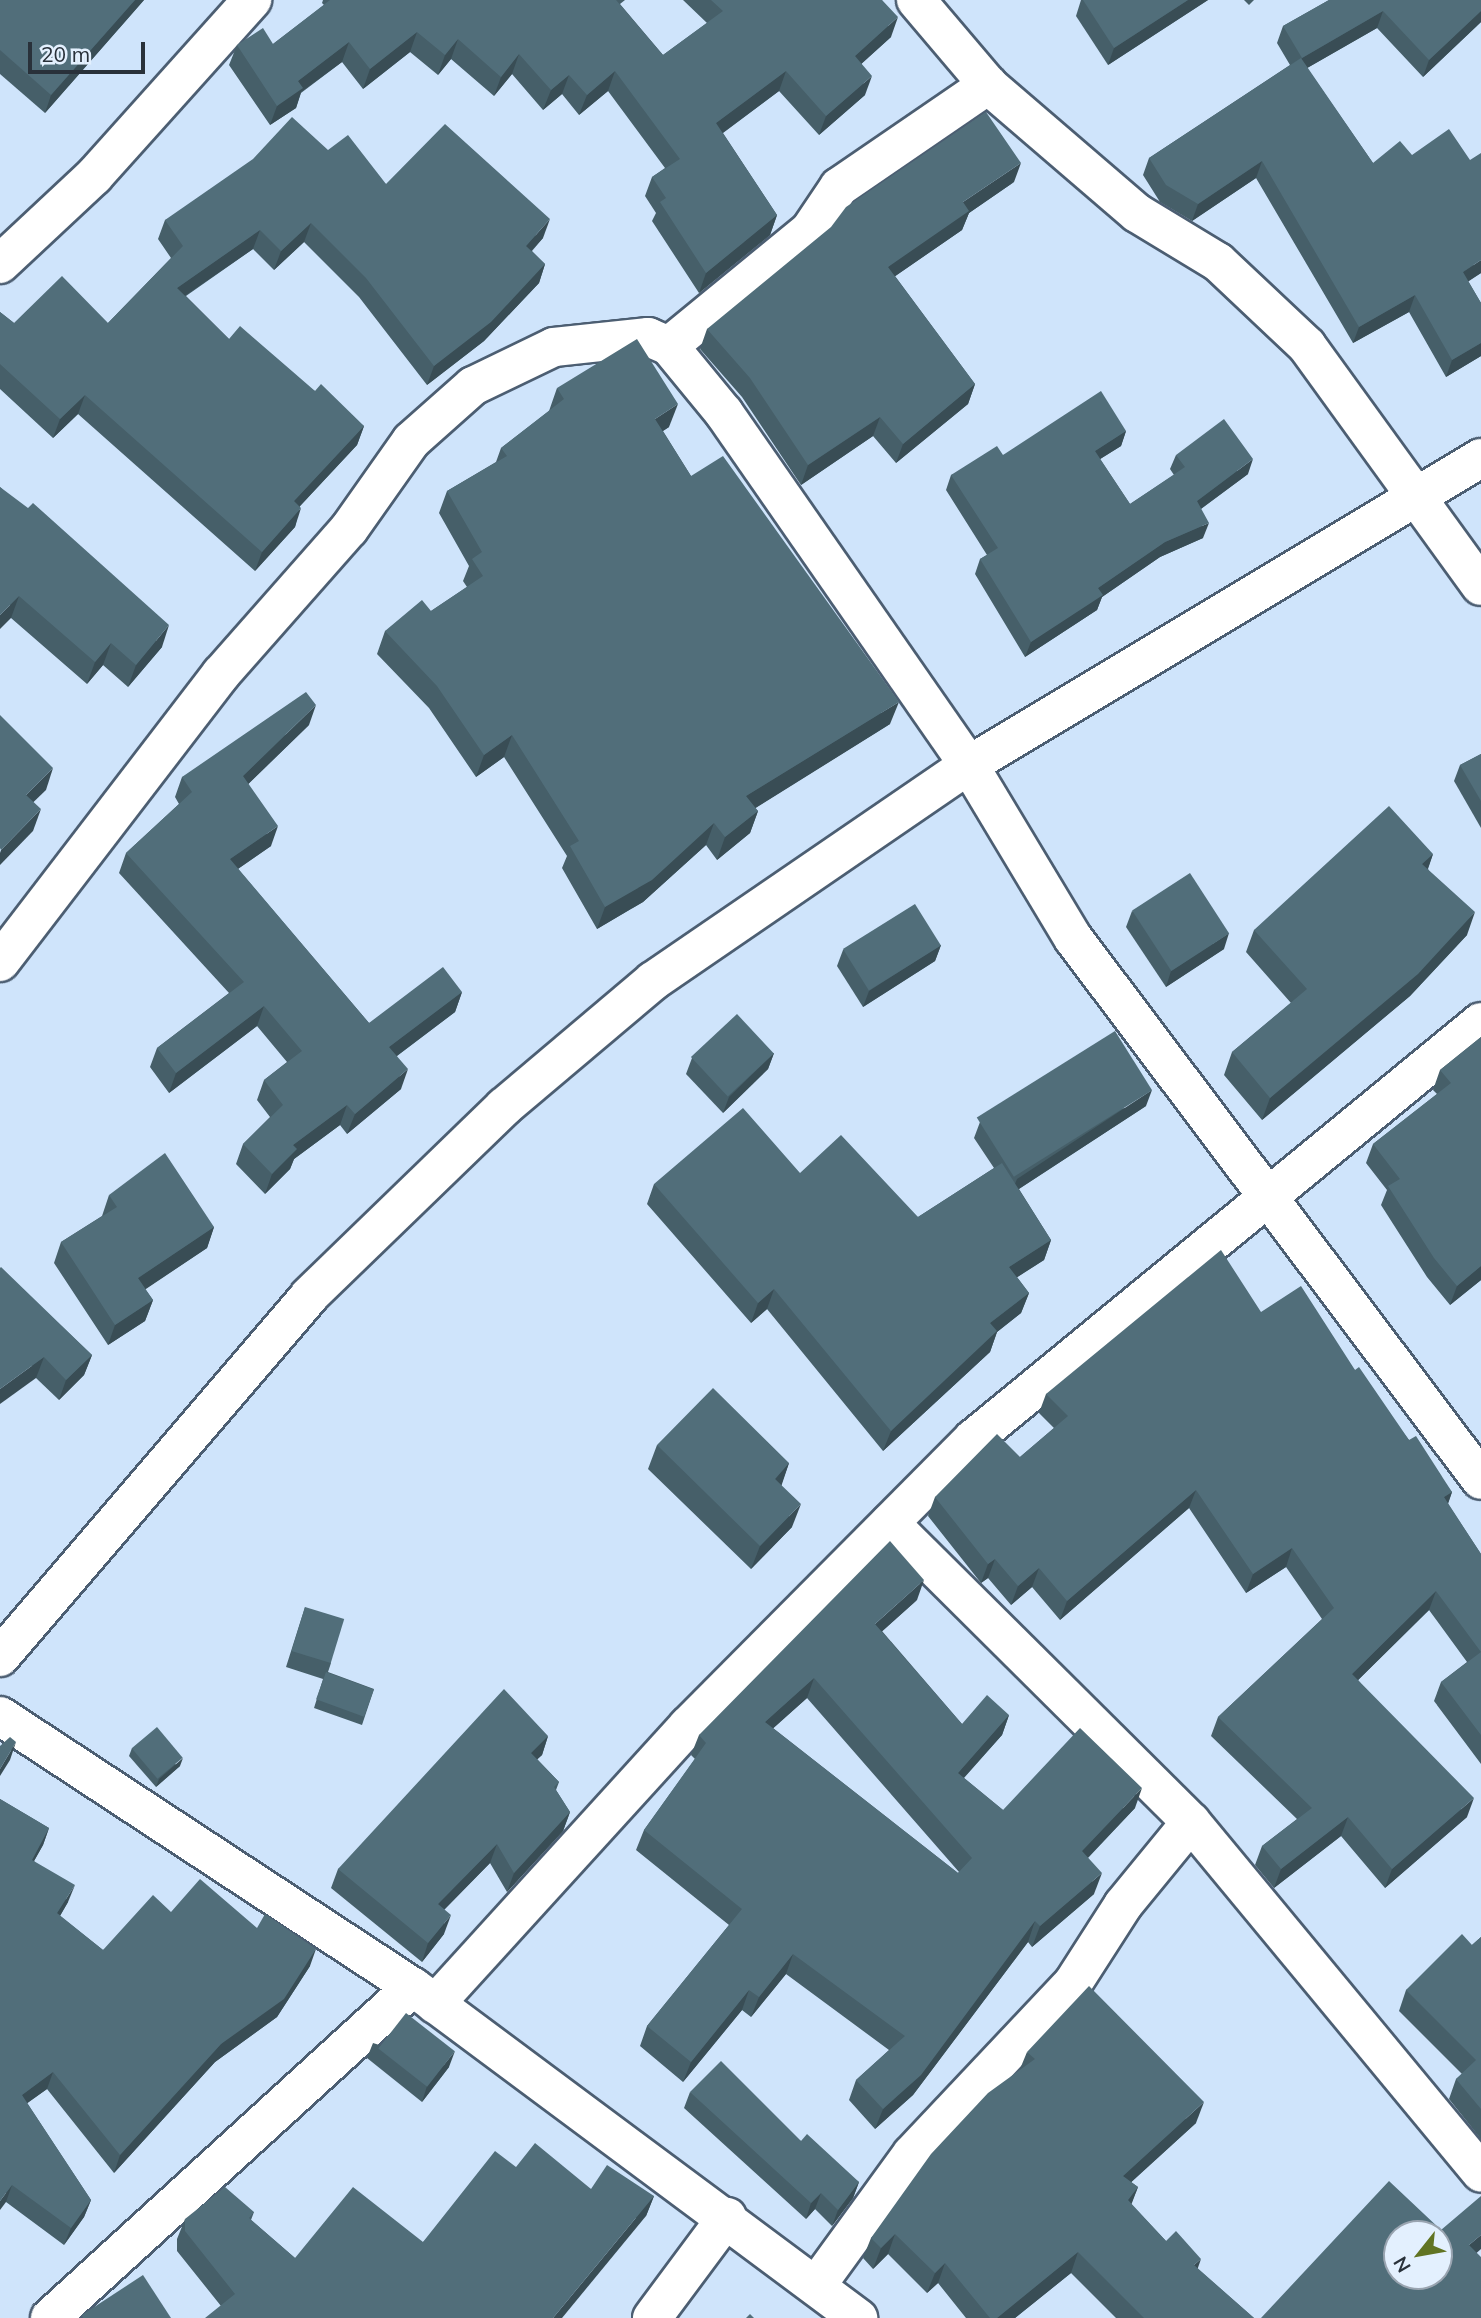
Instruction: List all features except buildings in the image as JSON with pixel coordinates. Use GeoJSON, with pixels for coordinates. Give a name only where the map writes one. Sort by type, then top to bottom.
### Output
{"type":"FeatureCollection","features":[{"type":"Feature","properties":{"kind":"street"},"geometry":{"type":"LineString","coordinates":[[0,264],[94,176],[252,0]]}},
{"type":"Feature","properties":{"kind":"street"},"geometry":{"type":"LineString","coordinates":[[916,0],[988,85],[1137,213],[1218,262],[1307,346],[1481,586]]}},
{"type":"Feature","properties":{"kind":"street"},"geometry":{"type":"LineString","coordinates":[[669,346],[810,230],[839,187],[988,85]]}},
{"type":"Feature","properties":{"kind":"street"},"geometry":{"type":"LineString","coordinates":[[0,962],[221,674],[349,529],[421,432],[473,386],[554,347],[618,335],[669,346],[724,413],[969,765],[1073,938],[1266,1199],[1481,1480]]}},
{"type":"Feature","properties":{"kind":"street"},"geometry":{"type":"LineString","coordinates":[[0,1657],[309,1296],[504,1107],[653,981],[969,765],[1417,499],[1481,458]]}},
{"type":"Feature","properties":{"kind":"street"},"geometry":{"type":"LineString","coordinates":[[50,2318],[424,1995],[973,1439],[1481,1022]]}},
{"type":"Feature","properties":{"kind":"street"},"geometry":{"type":"LineString","coordinates":[[890,1524],[1191,1822],[1481,2173]]}},
{"type":"Feature","properties":{"kind":"street"},"geometry":{"type":"LineString","coordinates":[[0,1716],[424,1995],[727,2217],[858,2318]]}},
{"type":"Feature","properties":{"kind":"street"},"geometry":{"type":"LineString","coordinates":[[816,2286],[912,2154],[1073,1983],[1122,1905],[1191,1822]]}},
{"type":"Feature","properties":{"kind":"street"},"geometry":{"type":"LineString","coordinates":[[652,2318],[727,2217]]}}]}
